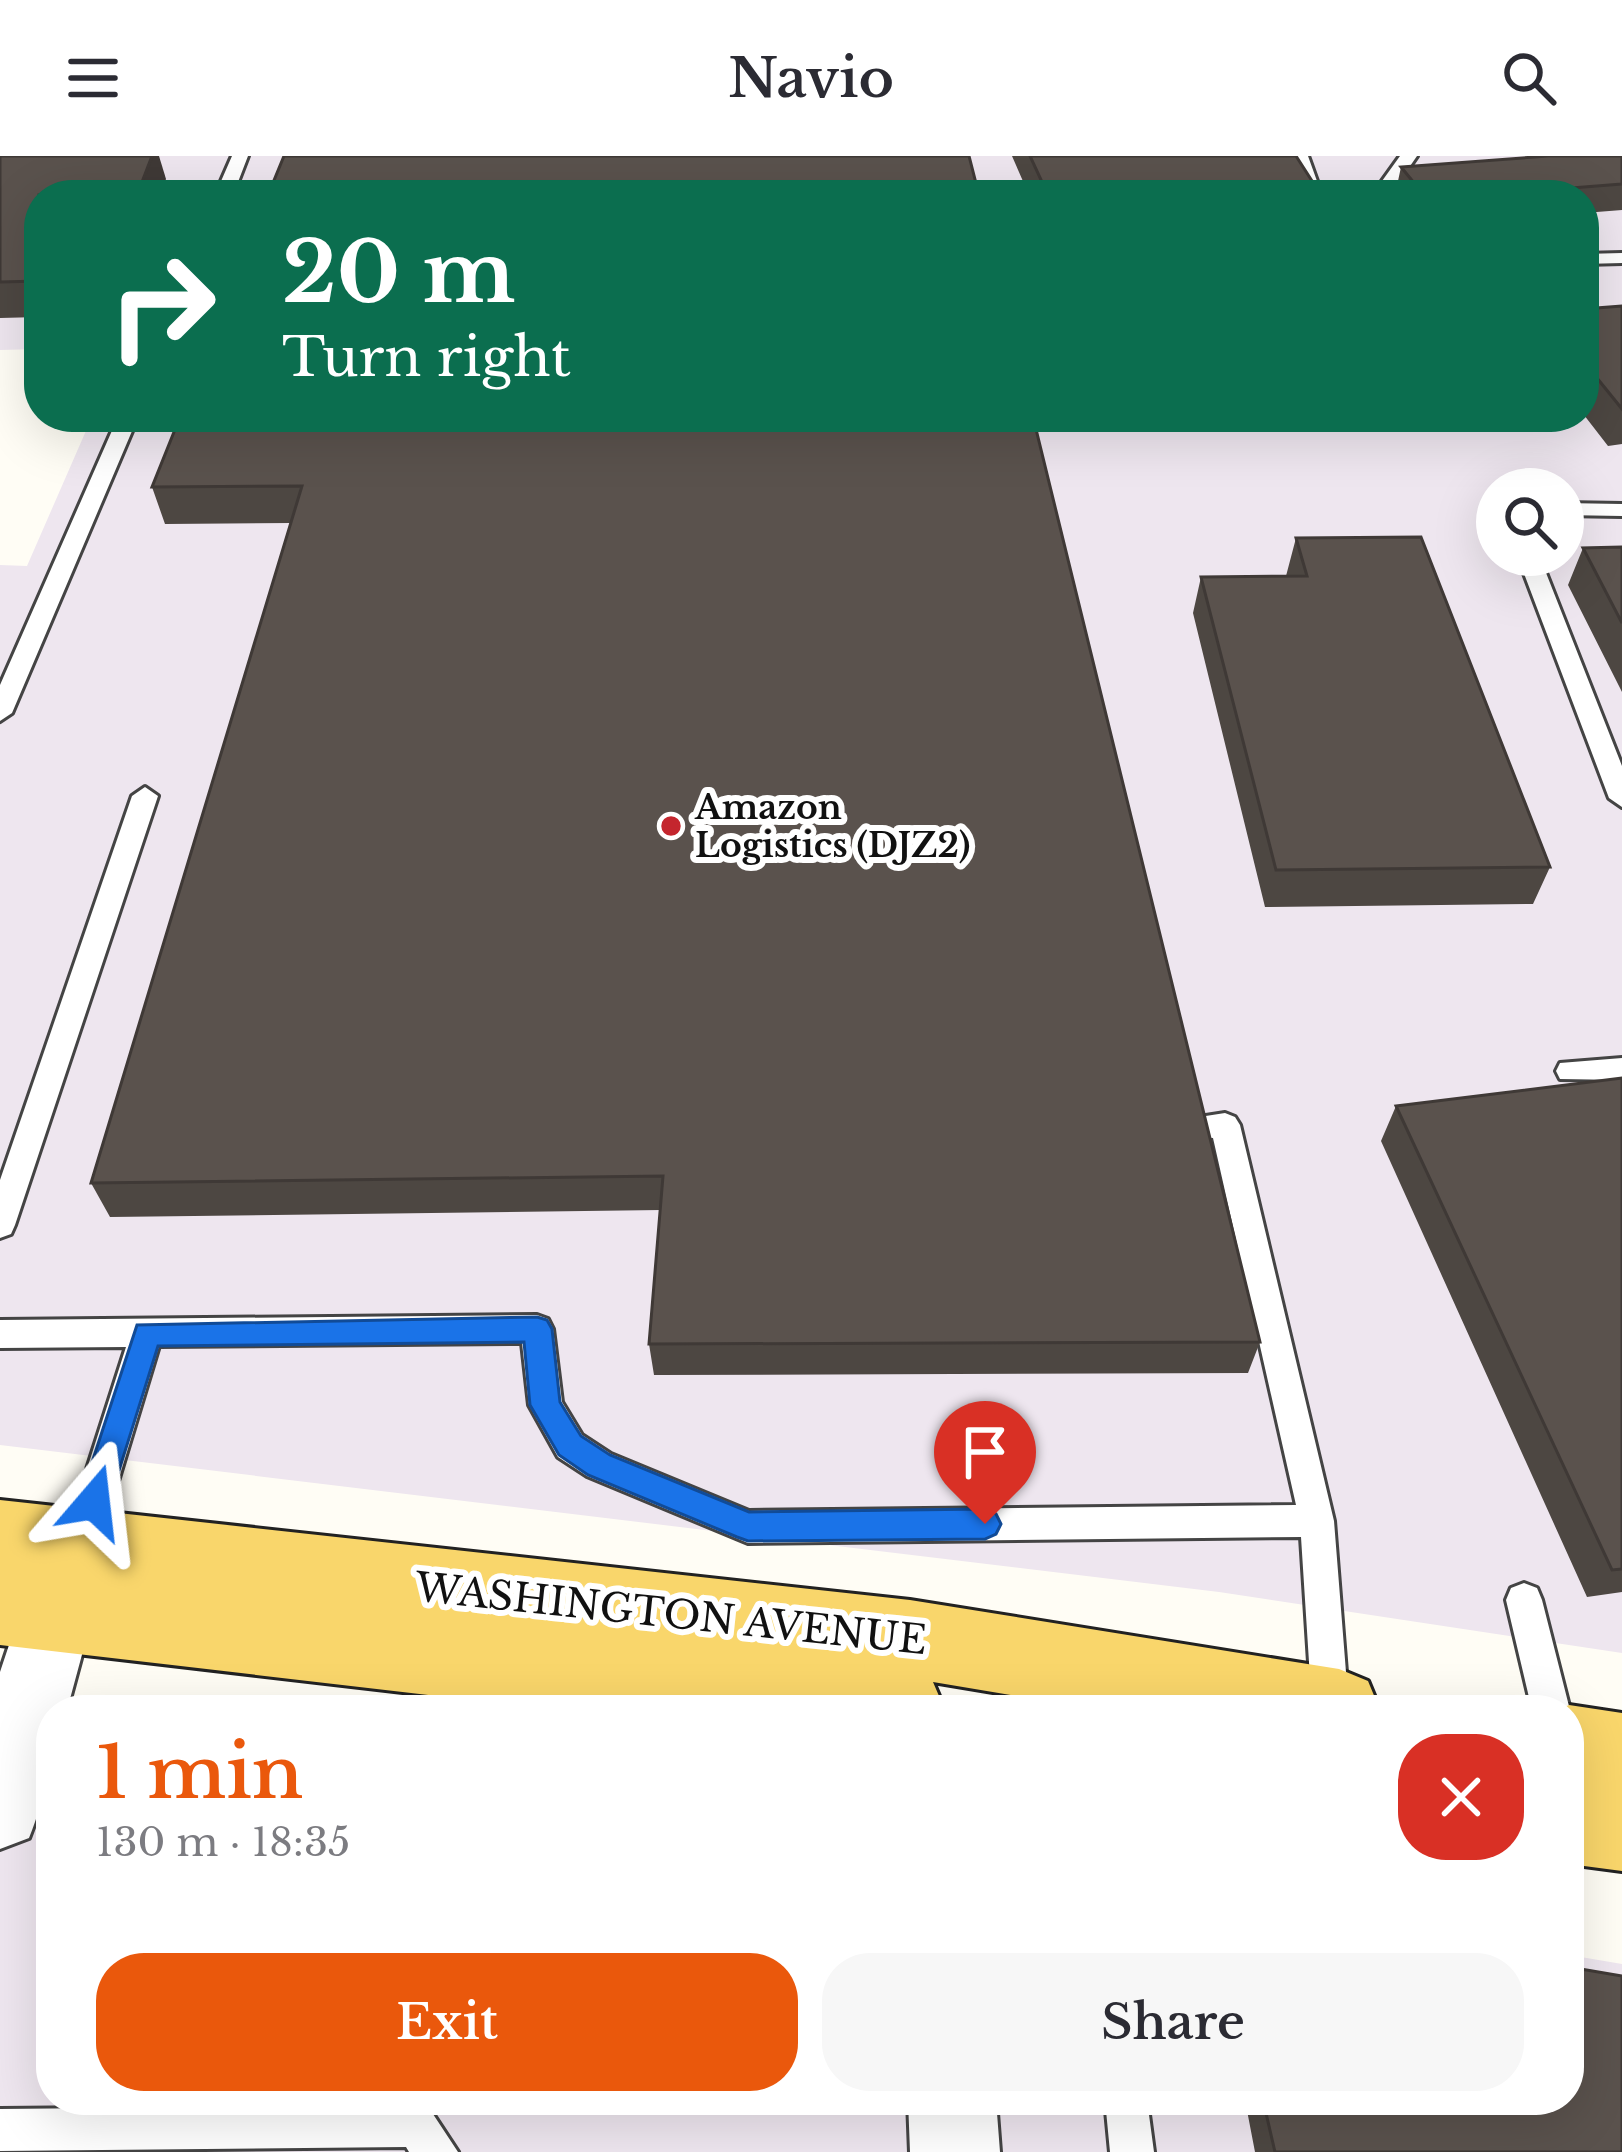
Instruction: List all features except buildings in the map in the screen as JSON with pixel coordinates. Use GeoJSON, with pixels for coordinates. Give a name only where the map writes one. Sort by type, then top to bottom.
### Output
{"type":"FeatureCollection","features":[{"type":"Feature","properties":{"kind":"main road","name":"WASHINGTON AVENUE"},"geometry":{"type":"LineString","coordinates":[[0,1537],[45,1589],[798,1695]]}},
{"type":"Feature","properties":{"kind":"main road","name":"WASHINGTON AVENUE"},"geometry":{"type":"LineString","coordinates":[[45,1589],[910,1639],[1250,1695]]}},
{"type":"Feature","properties":{"kind":"main road"},"geometry":{"type":"LineString","coordinates":[[1584,1771],[1611,1814]]}},
{"type":"Feature","properties":{"kind":"street"},"geometry":{"type":"LineString","coordinates":[[0,1809],[45,1589]]}},
{"type":"Feature","properties":{"kind":"street"},"geometry":{"type":"LineString","coordinates":[[953,2115],[955,2152]]}},
{"type":"Feature","properties":{"kind":"lane"},"geometry":{"type":"LineString","coordinates":[[0,712],[121,432]]}},
{"type":"Feature","properties":{"kind":"lane"},"geometry":{"type":"LineString","coordinates":[[1584,508],[1622,509]]}},
{"type":"Feature","properties":{"kind":"lane"},"geometry":{"type":"LineString","coordinates":[[1536,576],[1622,798]]}},
{"type":"Feature","properties":{"kind":"lane"},"geometry":{"type":"LineString","coordinates":[[0,1225],[145,796]]}},
{"type":"Feature","properties":{"kind":"lane"},"geometry":{"type":"LineString","coordinates":[[1570,1071],[1622,1070]]}},
{"type":"Feature","properties":{"kind":"lane"},"geometry":{"type":"LineString","coordinates":[[1190,1128],[1226,1125],[1317,1521],[1334,1695]]}},
{"type":"Feature","properties":{"kind":"lane"},"geometry":{"type":"LineString","coordinates":[[0,1334],[537,1329],[545,1405],[570,1446],[599,1465],[748,1527],[1317,1521]]}},
{"type":"Feature","properties":{"kind":"lane"},"geometry":{"type":"LineString","coordinates":[[45,1589],[147,1334]]}},
{"type":"Feature","properties":{"kind":"lane"},"geometry":{"type":"LineString","coordinates":[[1524,1600],[1547,1695]]}},
{"type":"Feature","properties":{"kind":"lane"},"geometry":{"type":"LineString","coordinates":[[1128,2115],[1132,2152]]}},
{"type":"Feature","properties":{"kind":"lane"},"geometry":{"type":"LineString","coordinates":[[0,2130],[416,2126],[436,2152]]}},
{"type":"Feature","properties":{"kind":"shaded area"},"geometry":{"type":"Polygon","coordinates":[[[0,156],[1622,156],[1622,1653],[1219,1592],[0,1445],[0,565],[27,566],[85,432],[1599,432],[1599,180],[24,180],[24,349],[0,350],[0,156]]]}},
{"type":"Feature","properties":{"kind":"shaded area"},"geometry":{"type":"Polygon","coordinates":[[[0,1740],[36,1744],[36,2115],[1584,2115],[1584,1958],[1622,1964],[1622,2152],[0,2152],[0,1740]]]}},
{"type":"Feature","properties":{"kind":"place","name":"Amazon Logistics (DJZ2)"},"geometry":{"type":"Point","coordinates":[671,826]}},
{"type":"Feature","properties":{"kind":"route"},"geometry":{"type":"LineString","coordinates":[[94,1502],[147,1334],[537,1329],[545,1405],[570,1446],[599,1465],[748,1527],[985,1524]]}}]}
